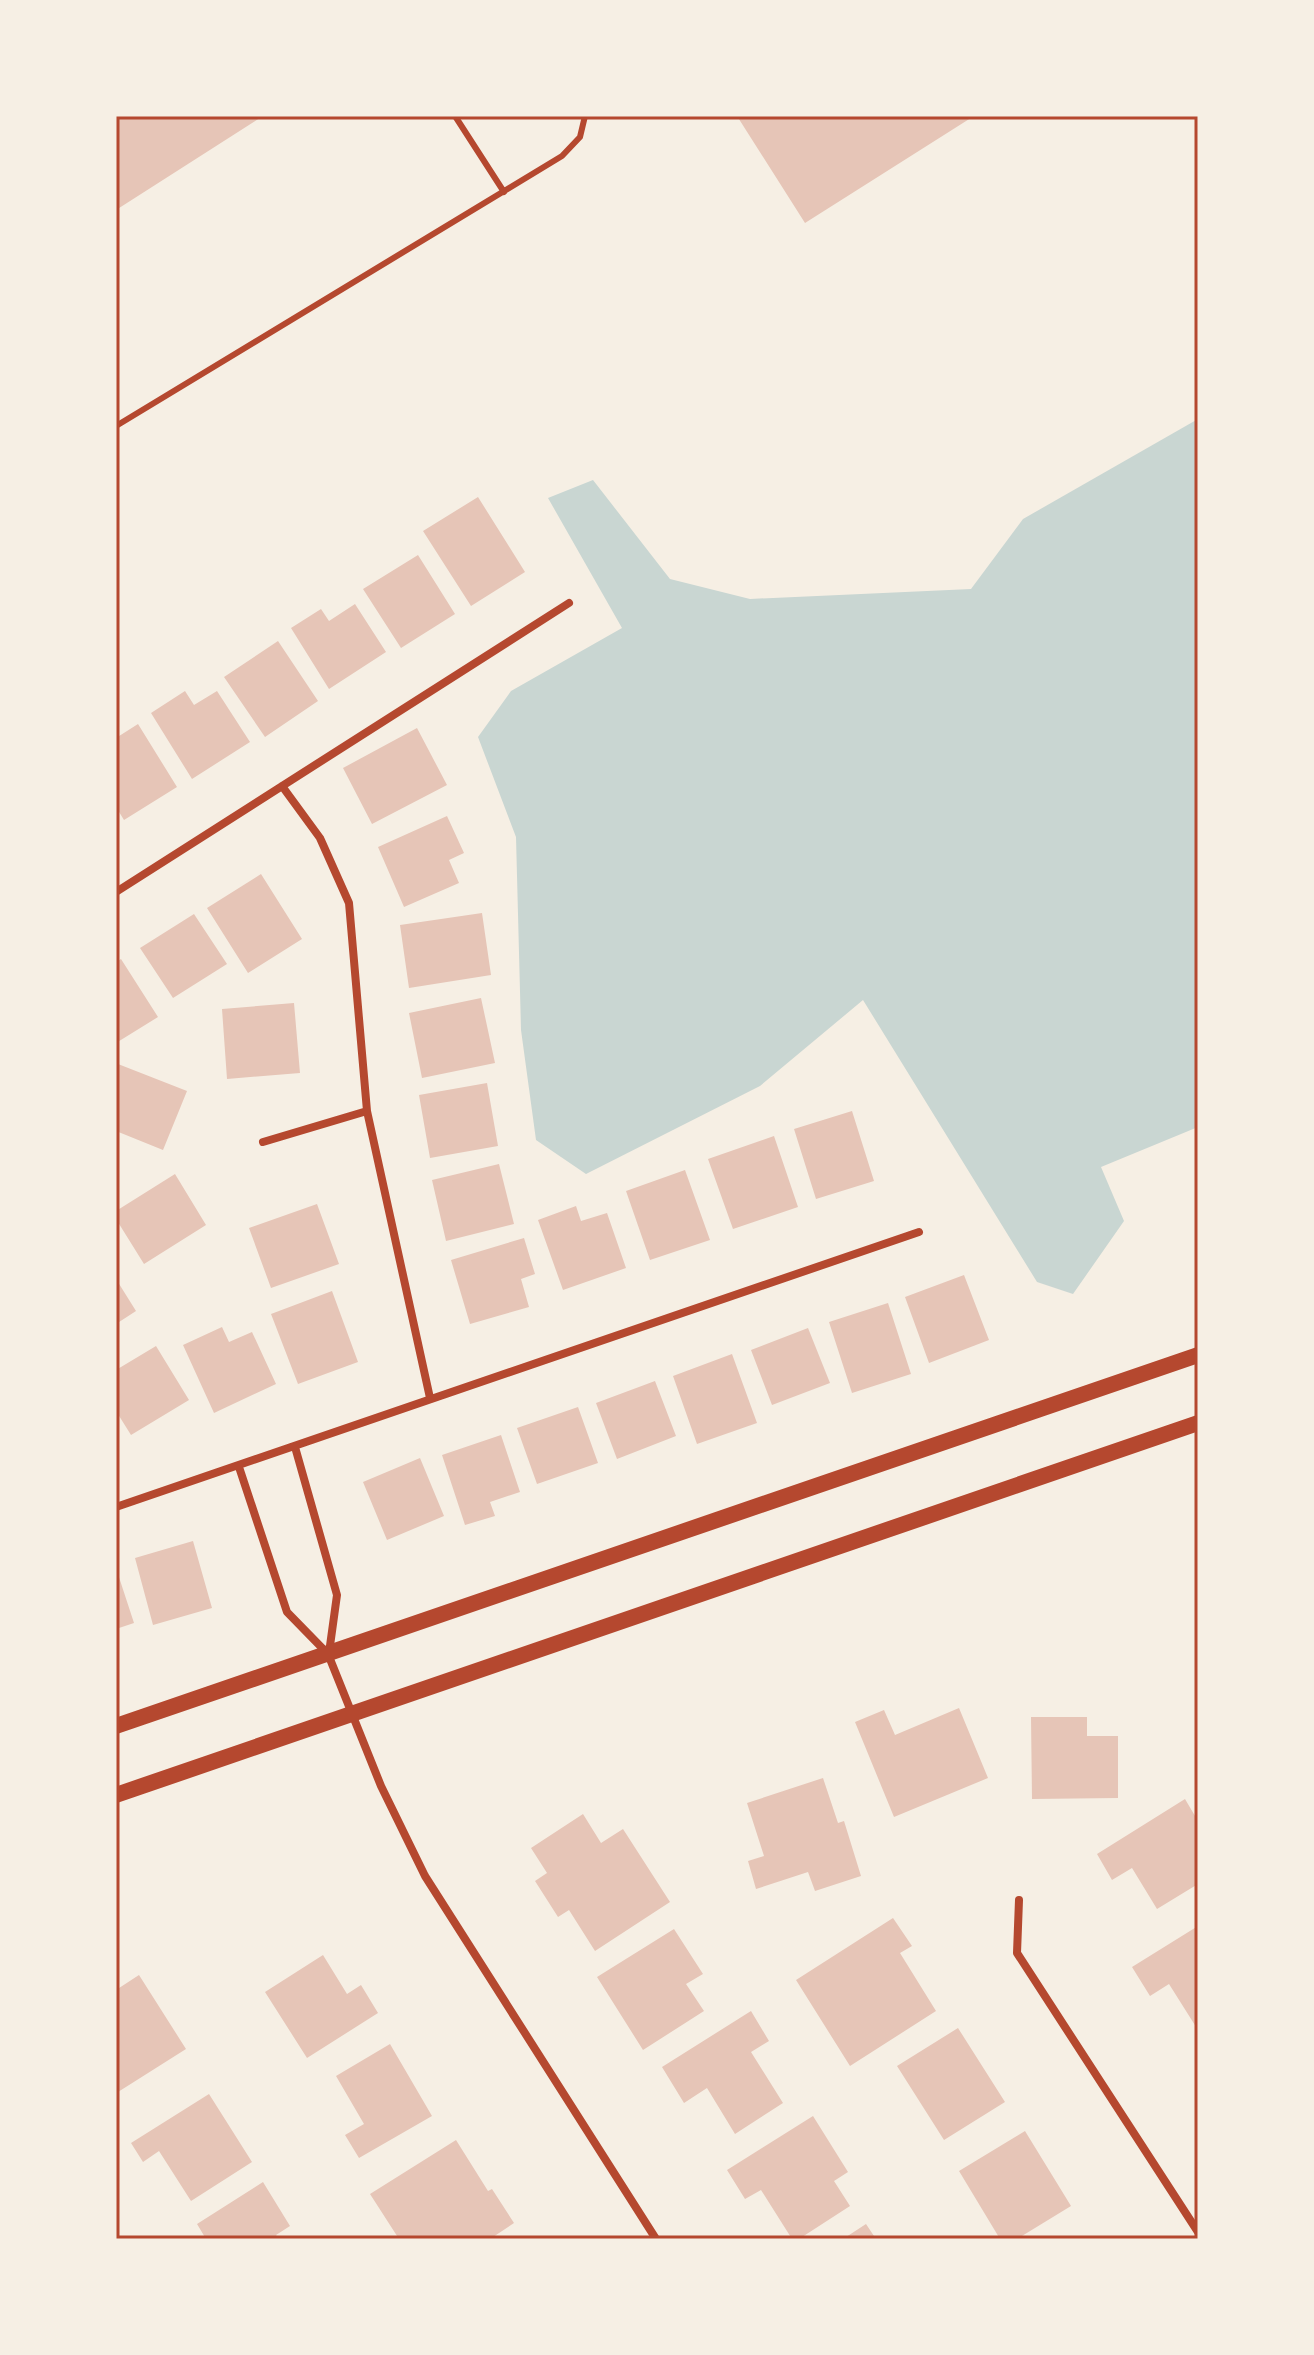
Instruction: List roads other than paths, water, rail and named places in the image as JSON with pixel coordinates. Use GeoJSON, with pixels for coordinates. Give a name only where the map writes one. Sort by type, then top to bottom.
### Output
{"type":"FeatureCollection","features":[{"type":"Feature","properties":{"kind":"main road"},"geometry":{"type":"LineString","coordinates":[[116,1726],[1198,1355]]}},
{"type":"Feature","properties":{"kind":"main road"},"geometry":{"type":"LineString","coordinates":[[116,1795],[1198,1423]]}},
{"type":"Feature","properties":{"kind":"street"},"geometry":{"type":"LineString","coordinates":[[116,892],[569,603]]}},
{"type":"Feature","properties":{"kind":"street"},"geometry":{"type":"LineString","coordinates":[[282,786],[320,838],[349,903],[367,1111],[430,1398]]}},
{"type":"Feature","properties":{"kind":"street"},"geometry":{"type":"LineString","coordinates":[[263,1142],[367,1111]]}},
{"type":"Feature","properties":{"kind":"street"},"geometry":{"type":"LineString","coordinates":[[116,1507],[919,1232]]}},
{"type":"Feature","properties":{"kind":"street"},"geometry":{"type":"LineString","coordinates":[[295,1447],[337,1595],[328,1654]]}},
{"type":"Feature","properties":{"kind":"street"},"geometry":{"type":"LineString","coordinates":[[239,1467],[287,1612],[328,1654],[407,1842],[425,1876],[656,2239]]}},
{"type":"Feature","properties":{"kind":"street"},"geometry":{"type":"LineString","coordinates":[[1019,1900],[1017,1953],[1198,2232]]}},
{"type":"Feature","properties":{"kind":"lane"},"geometry":{"type":"LineString","coordinates":[[455,116],[504,192]]}},
{"type":"Feature","properties":{"kind":"lane"},"geometry":{"type":"LineString","coordinates":[[116,426],[562,156],[580,137],[585,116]]}}]}
